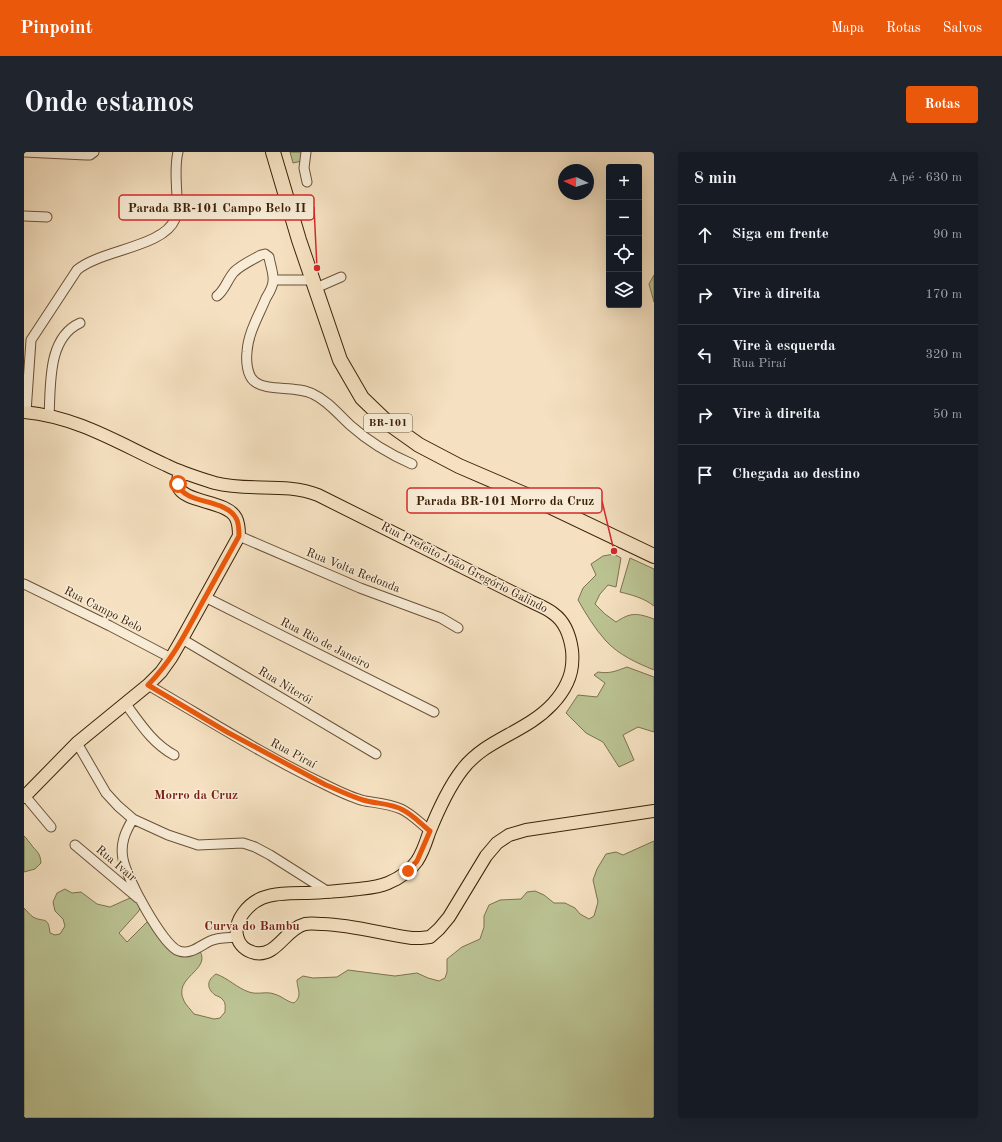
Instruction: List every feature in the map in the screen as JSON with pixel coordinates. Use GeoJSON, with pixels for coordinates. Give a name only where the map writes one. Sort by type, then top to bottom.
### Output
{"type":"FeatureCollection","features":[{"type":"Feature","properties":{"kind":"highway","name":"BR-101"},"geometry":{"type":"LineString","coordinates":[[273,152],[299,240],[340,360],[362,398],[388,423],[419,445],[459,466],[524,494],[654,556]]}},
{"type":"Feature","properties":{"kind":"main road","name":"Rua Prefeito João Gregório Galindo"},"geometry":{"type":"LineString","coordinates":[[25,412],[49,415],[66,420],[113,439],[167,466],[217,483],[230,486],[292,488],[318,495],[555,614],[566,627],[571,644],[572,655],[568,682],[551,705],[533,721],[487,747],[462,769],[451,786],[417,861],[408,871],[397,879],[386,884],[366,888],[330,892],[276,894],[262,898],[249,907],[238,920],[237,937]]}},
{"type":"Feature","properties":{"kind":"main road"},"geometry":{"type":"LineString","coordinates":[[25,796],[77,743],[148,685],[161,672],[182,639],[239,536],[239,526],[236,518],[231,512],[222,507],[190,496],[179,489],[178,484],[180,471]]}},
{"type":"Feature","properties":{"kind":"main road"},"geometry":{"type":"LineString","coordinates":[[237,937],[241,945],[248,951],[258,954],[266,953],[272,950],[296,928],[309,924],[344,926],[412,938],[430,937],[449,917],[486,856],[497,843],[510,835],[526,830],[654,811]]}},
{"type":"Feature","properties":{"kind":"street"},"geometry":{"type":"LineString","coordinates":[[24,152],[90,154]]}},
{"type":"Feature","properties":{"kind":"street"},"geometry":{"type":"LineString","coordinates":[[25,412],[27,338],[77,270],[82,266],[114,252],[149,240],[165,232],[172,226],[177,212],[176,162],[178,152]]}},
{"type":"Feature","properties":{"kind":"street"},"geometry":{"type":"LineString","coordinates":[[306,152],[304,168],[307,182]]}},
{"type":"Feature","properties":{"kind":"street"},"geometry":{"type":"LineString","coordinates":[[24,216],[47,217]]}},
{"type":"Feature","properties":{"kind":"street"},"geometry":{"type":"LineString","coordinates":[[217,296],[221,293],[237,269],[261,255],[265,254],[269,257],[273,283],[252,332],[247,350],[247,360],[252,379],[260,385],[299,389],[312,393],[328,404],[350,426],[376,445],[390,454],[412,464]]}},
{"type":"Feature","properties":{"kind":"street"},"geometry":{"type":"LineString","coordinates":[[273,280],[315,284],[341,277]]}},
{"type":"Feature","properties":{"kind":"street"},"geometry":{"type":"LineString","coordinates":[[49,415],[53,360],[57,347],[73,326],[80,323]]}},
{"type":"Feature","properties":{"kind":"street","name":"Rua Volta Redonda"},"geometry":{"type":"LineString","coordinates":[[239,536],[360,588],[441,618],[458,628]]}},
{"type":"Feature","properties":{"kind":"street","name":"Rua Campo Belo"},"geometry":{"type":"LineString","coordinates":[[24,584],[171,658]]}},
{"type":"Feature","properties":{"kind":"street","name":"Rua Rio de Janeiro"},"geometry":{"type":"LineString","coordinates":[[205,597],[434,712]]}},
{"type":"Feature","properties":{"kind":"street","name":"Rua Niterói"},"geometry":{"type":"LineString","coordinates":[[182,639],[376,754]]}},
{"type":"Feature","properties":{"kind":"street","name":"Rua Piraí"},"geometry":{"type":"LineString","coordinates":[[148,685],[227,732],[326,785],[356,798],[402,810],[430,831]]}},
{"type":"Feature","properties":{"kind":"street"},"geometry":{"type":"LineString","coordinates":[[126,703],[151,737],[166,751],[174,755]]}},
{"type":"Feature","properties":{"kind":"street"},"geometry":{"type":"LineString","coordinates":[[77,743],[106,793],[133,819],[168,835],[198,845],[243,843],[255,847],[330,892]]}},
{"type":"Feature","properties":{"kind":"street"},"geometry":{"type":"LineString","coordinates":[[25,796],[51,827]]}},
{"type":"Feature","properties":{"kind":"street","name":"Rua Ivair"},"geometry":{"type":"LineString","coordinates":[[133,819],[126,831],[123,841],[123,860],[142,902],[164,938],[172,947],[179,951],[186,952],[194,950],[216,939],[237,937]]}},
{"type":"Feature","properties":{"kind":"street","name":"Rua Ivair"},"geometry":{"type":"LineString","coordinates":[[74,845],[142,902]]}},
{"type":"Feature","properties":{"kind":"green space"},"geometry":{"type":"Polygon","coordinates":[[[290,152],[303,152],[302,161],[293,163],[290,152]]]}},
{"type":"Feature","properties":{"kind":"green space"},"geometry":{"type":"Polygon","coordinates":[[[654,275],[654,302],[649,284],[654,275]]]}},
{"type":"Feature","properties":{"kind":"green space"},"geometry":{"type":"Polygon","coordinates":[[[614,554],[621,558],[616,587],[608,585],[600,594],[595,604],[616,622],[626,616],[634,614],[654,619],[654,670],[628,658],[611,646],[594,626],[578,600],[583,588],[596,575],[591,564],[603,556],[614,554]]]}},
{"type":"Feature","properties":{"kind":"green space"},"geometry":{"type":"Polygon","coordinates":[[[630,558],[654,569],[654,606],[642,599],[620,592],[630,558]]]}},
{"type":"Feature","properties":{"kind":"green space"},"geometry":{"type":"Polygon","coordinates":[[[627,667],[654,677],[654,732],[638,727],[623,735],[634,760],[619,767],[603,742],[586,733],[566,713],[578,695],[597,697],[605,683],[594,675],[598,672],[602,673],[616,671],[627,667]]]}},
{"type":"Feature","properties":{"kind":"green space"},"geometry":{"type":"Polygon","coordinates":[[[24,836],[39,854],[41,863],[35,869],[24,872],[24,836]]]}},
{"type":"Feature","properties":{"kind":"green space"},"geometry":{"type":"Polygon","coordinates":[[[654,841],[654,1118],[24,1118],[24,908],[33,917],[45,920],[48,924],[50,933],[55,935],[60,934],[65,926],[63,919],[55,911],[53,902],[57,893],[65,889],[72,893],[81,892],[97,904],[110,907],[130,898],[137,901],[141,907],[119,933],[127,942],[150,919],[178,954],[200,951],[202,958],[200,964],[183,986],[182,993],[185,1003],[194,1014],[214,1019],[220,1018],[225,1012],[224,1001],[215,995],[209,987],[209,981],[216,974],[249,992],[271,993],[294,1003],[299,995],[297,980],[303,976],[313,978],[337,977],[348,970],[395,976],[417,973],[439,981],[445,978],[447,972],[447,959],[462,947],[480,939],[484,927],[484,916],[489,905],[500,900],[521,899],[527,892],[535,891],[544,895],[554,903],[565,903],[575,908],[580,914],[589,919],[594,916],[598,902],[593,880],[597,869],[606,854],[616,852],[623,855],[654,841]]]}},
{"type":"Feature","properties":{"kind":"place","name":"Parada BR-101 Campo Belo II"},"geometry":{"type":"Point","coordinates":[317,268]}},
{"type":"Feature","properties":{"kind":"place","name":"Parada BR-101 Morro da Cruz"},"geometry":{"type":"Point","coordinates":[614,551]}},
{"type":"Feature","properties":{"kind":"district","name":"Morro da Cruz"},"geometry":{"type":"Point","coordinates":[196,795]}},
{"type":"Feature","properties":{"kind":"district","name":"Curva do Bambu"},"geometry":{"type":"Point","coordinates":[252,926]}},
{"type":"Feature","properties":{"kind":"route"},"geometry":{"type":"LineString","coordinates":[[178,484],[179,489],[184,493],[222,507],[231,512],[236,518],[239,526],[239,536],[171,658],[161,672],[148,685],[227,732],[326,785],[364,800],[395,807],[409,814],[430,831],[417,861],[408,871]]}}]}
